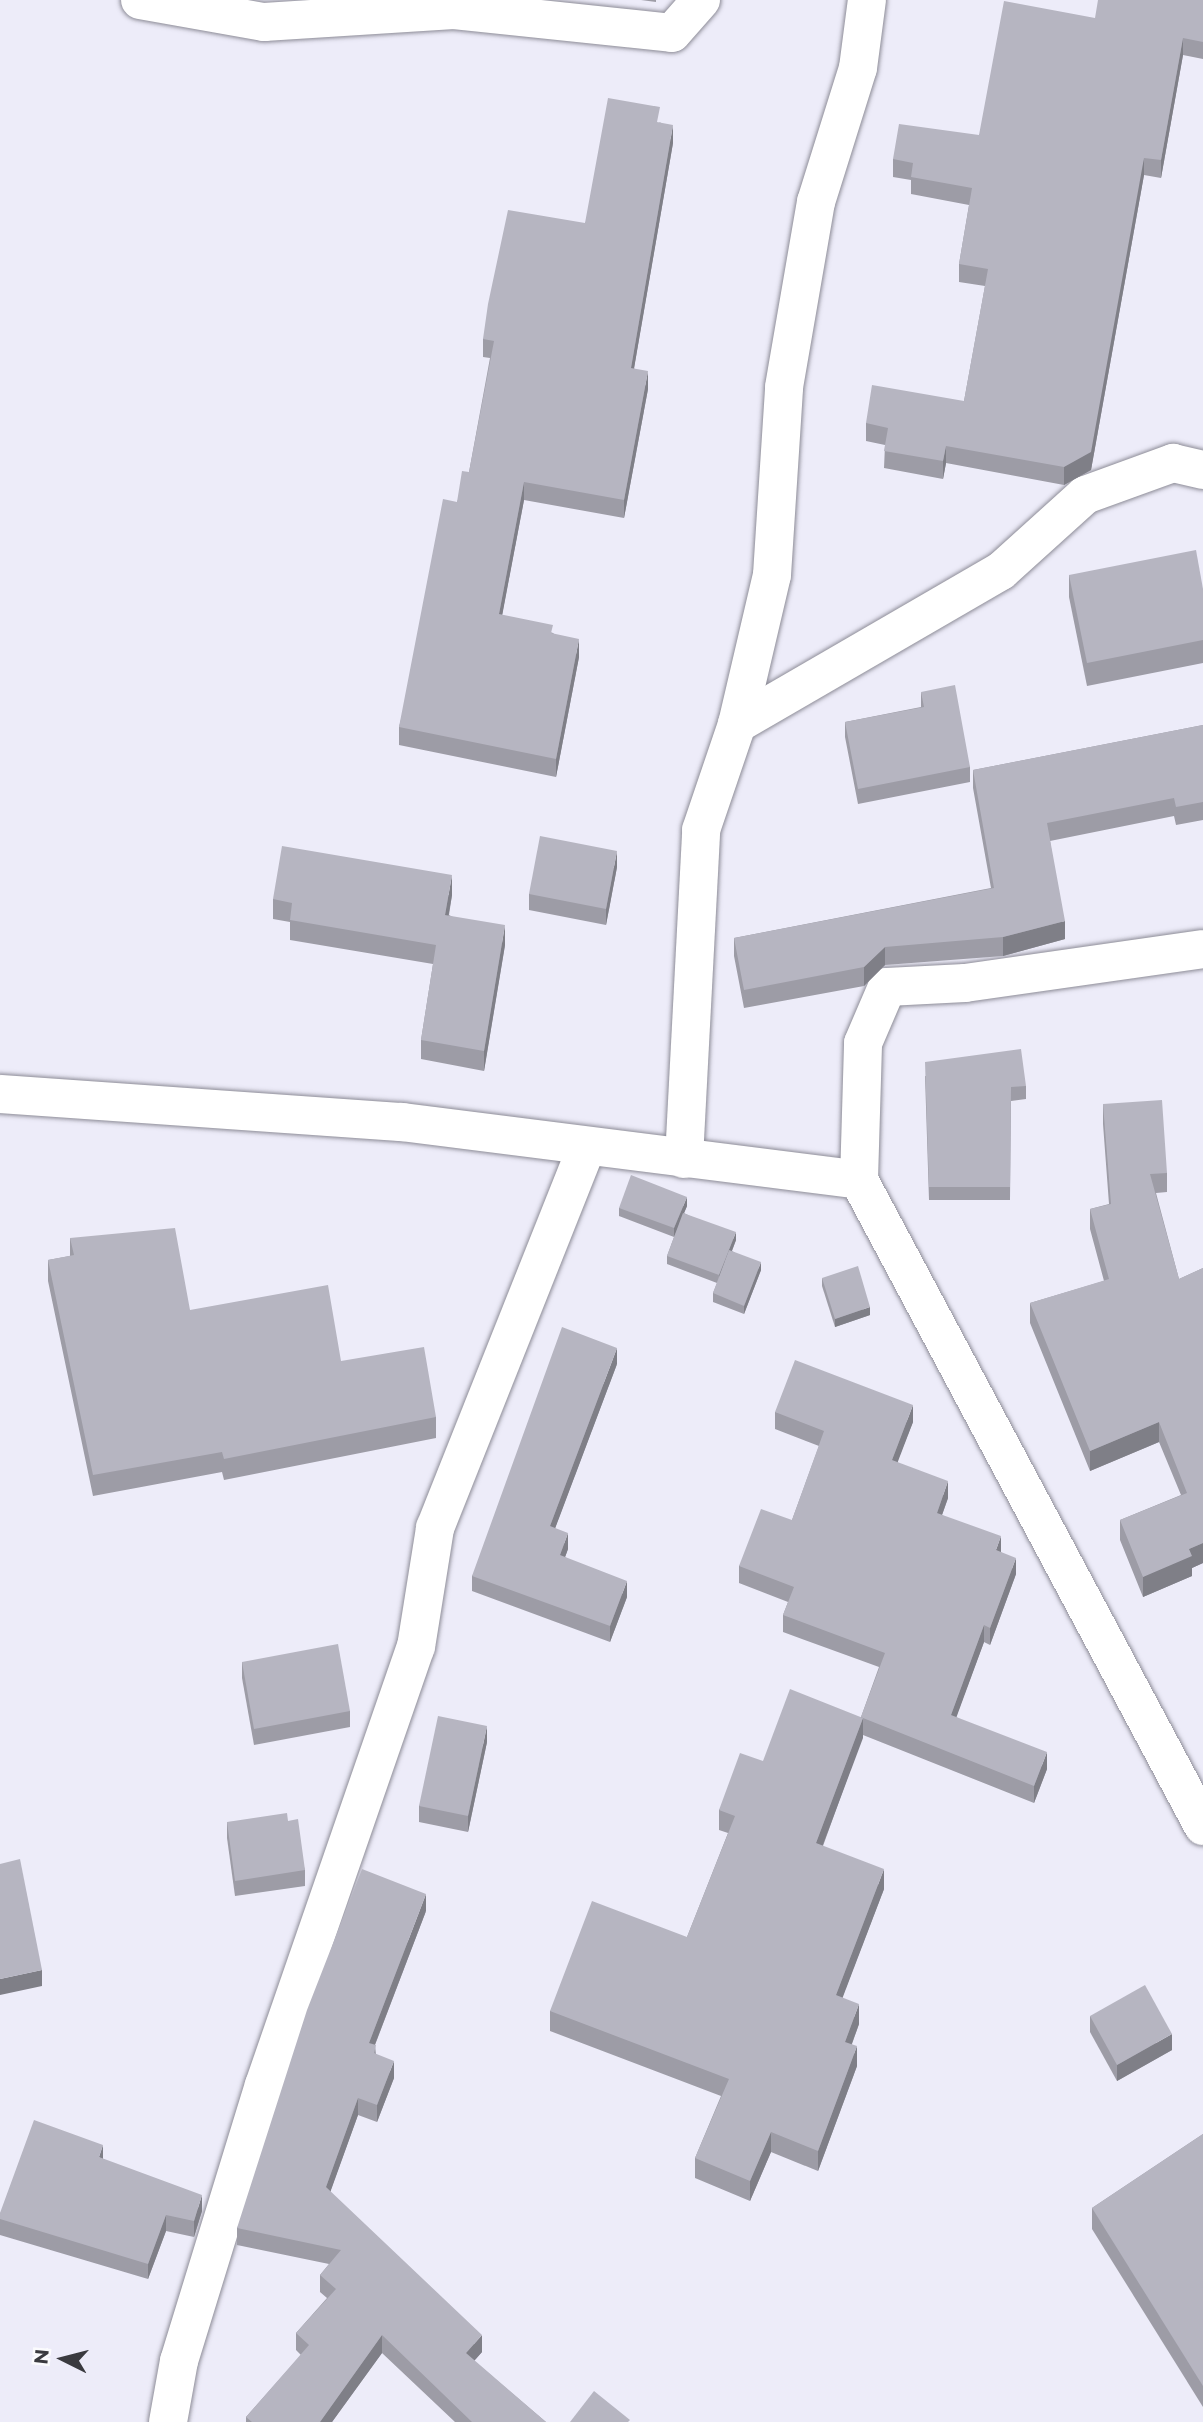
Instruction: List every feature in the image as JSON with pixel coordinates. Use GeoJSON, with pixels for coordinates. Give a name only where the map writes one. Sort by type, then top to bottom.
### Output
{"type":"FeatureCollection","features":[{"type":"Feature","properties":{"kind":"street"},"geometry":{"type":"LineString","coordinates":[[140,0],[264,22],[454,10],[672,33],[701,0]]}},
{"type":"Feature","properties":{"kind":"street"},"geometry":{"type":"LineString","coordinates":[[684,1159],[701,830],[737,724],[772,575],[785,387],[816,202],[858,68],[867,0]]}},
{"type":"Feature","properties":{"kind":"street"},"geometry":{"type":"LineString","coordinates":[[737,724],[1002,571],[1085,495],[1173,463],[1203,470]]}},
{"type":"Feature","properties":{"kind":"street"},"geometry":{"type":"LineString","coordinates":[[1203,949],[965,983],[887,986],[863,1044],[859,1180],[1203,1826]]}},
{"type":"Feature","properties":{"kind":"street"},"geometry":{"type":"LineString","coordinates":[[0,1094],[402,1122],[859,1180]]}},
{"type":"Feature","properties":{"kind":"street"},"geometry":{"type":"LineString","coordinates":[[168,2422],[178,2361],[264,2085],[416,1647],[435,1528],[587,1147]]}},
{"type":"Feature","properties":{"kind":"building"},"geometry":{"type":"Polygon","coordinates":[[[1098,0],[1203,0],[1203,42],[1183,38],[1161,160],[1144,158],[1091,452],[1064,467],[946,446],[943,461],[884,451],[888,428],[866,423],[872,385],[964,401],[988,269],[959,264],[972,188],[911,177],[913,163],[893,159],[899,124],[979,135],[1004,1],[1095,18],[1098,0]]]}},
{"type":"Feature","properties":{"kind":"building"},"geometry":{"type":"Polygon","coordinates":[[[608,98],[660,107],[657,122],[673,125],[631,368],[648,371],[624,500],[524,482],[499,614],[553,625],[551,633],[579,639],[556,759],[399,727],[443,499],[457,502],[462,471],[469,472],[494,341],[483,339],[488,304],[508,210],[585,223],[608,98]]]}},
{"type":"Feature","properties":{"kind":"building"},"geometry":{"type":"Polygon","coordinates":[[[1196,550],[1203,589],[1203,640],[1087,663],[1069,575],[1196,550]]]}},
{"type":"Feature","properties":{"kind":"building"},"geometry":{"type":"Polygon","coordinates":[[[955,685],[970,767],[858,789],[845,722],[924,707],[921,692],[955,685]]]}},
{"type":"Feature","properties":{"kind":"building"},"geometry":{"type":"Polygon","coordinates":[[[1203,725],[1203,802],[1176,807],[1174,798],[1047,823],[1065,921],[1003,937],[885,947],[864,967],[744,990],[734,938],[994,888],[973,770],[1203,725]]]}},
{"type":"Feature","properties":{"kind":"building"},"geometry":{"type":"Polygon","coordinates":[[[540,836],[617,851],[606,909],[529,894],[540,836]]]}},
{"type":"Feature","properties":{"kind":"building"},"geometry":{"type":"Polygon","coordinates":[[[282,846],[452,875],[445,915],[505,925],[484,1051],[421,1040],[436,945],[290,920],[292,903],[273,899],[282,846]]]}},
{"type":"Feature","properties":{"kind":"building"},"geometry":{"type":"Polygon","coordinates":[[[1021,1049],[1026,1086],[1011,1087],[1010,1187],[929,1187],[925,1062],[1021,1049]]]}},
{"type":"Feature","properties":{"kind":"building"},"geometry":{"type":"Polygon","coordinates":[[[1162,1100],[1167,1173],[1150,1174],[1179,1279],[1203,1268],[1203,1543],[1189,1549],[1192,1556],[1143,1577],[1120,1520],[1187,1493],[1159,1422],[1090,1451],[1030,1303],[1109,1279],[1090,1209],[1111,1204],[1103,1104],[1162,1100]]]}},
{"type":"Feature","properties":{"kind":"building"},"geometry":{"type":"Polygon","coordinates":[[[631,1175],[687,1197],[674,1228],[619,1208],[631,1175]]]}},
{"type":"Feature","properties":{"kind":"building"},"geometry":{"type":"Polygon","coordinates":[[[683,1213],[736,1232],[719,1275],[667,1256],[683,1213]]]}},
{"type":"Feature","properties":{"kind":"building"},"geometry":{"type":"Polygon","coordinates":[[[175,1228],[190,1310],[328,1285],[341,1361],[424,1347],[436,1417],[224,1459],[222,1452],[93,1475],[48,1260],[74,1255],[70,1238],[175,1228]]]}},
{"type":"Feature","properties":{"kind":"building"},"geometry":{"type":"Polygon","coordinates":[[[729,1250],[761,1262],[744,1306],[713,1293],[729,1250]]]}},
{"type":"Feature","properties":{"kind":"building"},"geometry":{"type":"Polygon","coordinates":[[[858,1266],[870,1307],[835,1319],[822,1278],[858,1266]]]}},
{"type":"Feature","properties":{"kind":"building"},"geometry":{"type":"Polygon","coordinates":[[[562,1327],[617,1348],[550,1526],[568,1533],[560,1555],[627,1581],[610,1626],[472,1576],[562,1327]]]}},
{"type":"Feature","properties":{"kind":"building"},"geometry":{"type":"Polygon","coordinates":[[[795,1360],[913,1405],[892,1460],[948,1481],[937,1513],[1001,1536],[996,1550],[1016,1558],[990,1628],[984,1625],[951,1715],[1047,1752],[1034,1786],[861,1717],[885,1653],[783,1615],[794,1587],[739,1566],[761,1509],[792,1520],[824,1431],[775,1412],[795,1360]]]}},
{"type":"Feature","properties":{"kind":"building"},"geometry":{"type":"Polygon","coordinates":[[[338,1644],[350,1711],[254,1729],[242,1662],[338,1644]]]}},
{"type":"Feature","properties":{"kind":"building"},"geometry":{"type":"Polygon","coordinates":[[[790,1689],[863,1718],[816,1843],[884,1869],[836,1995],[859,2004],[845,2042],[857,2046],[818,2151],[771,2132],[750,2181],[695,2158],[729,2079],[550,2011],[592,1901],[687,1937],[735,1816],[719,1810],[740,1753],[763,1761],[790,1689]]]}},
{"type":"Feature","properties":{"kind":"building"},"geometry":{"type":"Polygon","coordinates":[[[438,1716],[487,1726],[468,1816],[419,1806],[438,1716]]]}},
{"type":"Feature","properties":{"kind":"building"},"geometry":{"type":"Polygon","coordinates":[[[287,1813],[288,1821],[298,1819],[305,1870],[235,1881],[227,1822],[287,1813]]]}},
{"type":"Feature","properties":{"kind":"building"},"geometry":{"type":"Polygon","coordinates":[[[20,1859],[42,1970],[0,1979],[0,1864],[20,1859]]]}},
{"type":"Feature","properties":{"kind":"building"},"geometry":{"type":"Polygon","coordinates":[[[362,1869],[426,1894],[369,2043],[376,2045],[374,2053],[394,2061],[377,2105],[358,2098],[326,2187],[482,2335],[466,2353],[546,2422],[472,2422],[382,2335],[320,2422],[252,2422],[246,2417],[309,2345],[296,2333],[336,2289],[320,2275],[341,2250],[237,2228],[307,2010],[362,1869]]]}},
{"type":"Feature","properties":{"kind":"building"},"geometry":{"type":"Polygon","coordinates":[[[1145,1985],[1172,2034],[1117,2065],[1090,2016],[1145,1985]]]}},
{"type":"Feature","properties":{"kind":"building"},"geometry":{"type":"Polygon","coordinates":[[[34,2120],[103,2145],[99,2157],[202,2195],[194,2221],[166,2215],[148,2264],[0,2219],[34,2120]]]}},
{"type":"Feature","properties":{"kind":"building"},"geometry":{"type":"Polygon","coordinates":[[[1203,2134],[1203,2386],[1092,2208],[1203,2134]]]}},
{"type":"Feature","properties":{"kind":"building"},"geometry":{"type":"Polygon","coordinates":[[[594,2391],[630,2420],[570,2422],[594,2391]]]}}]}
